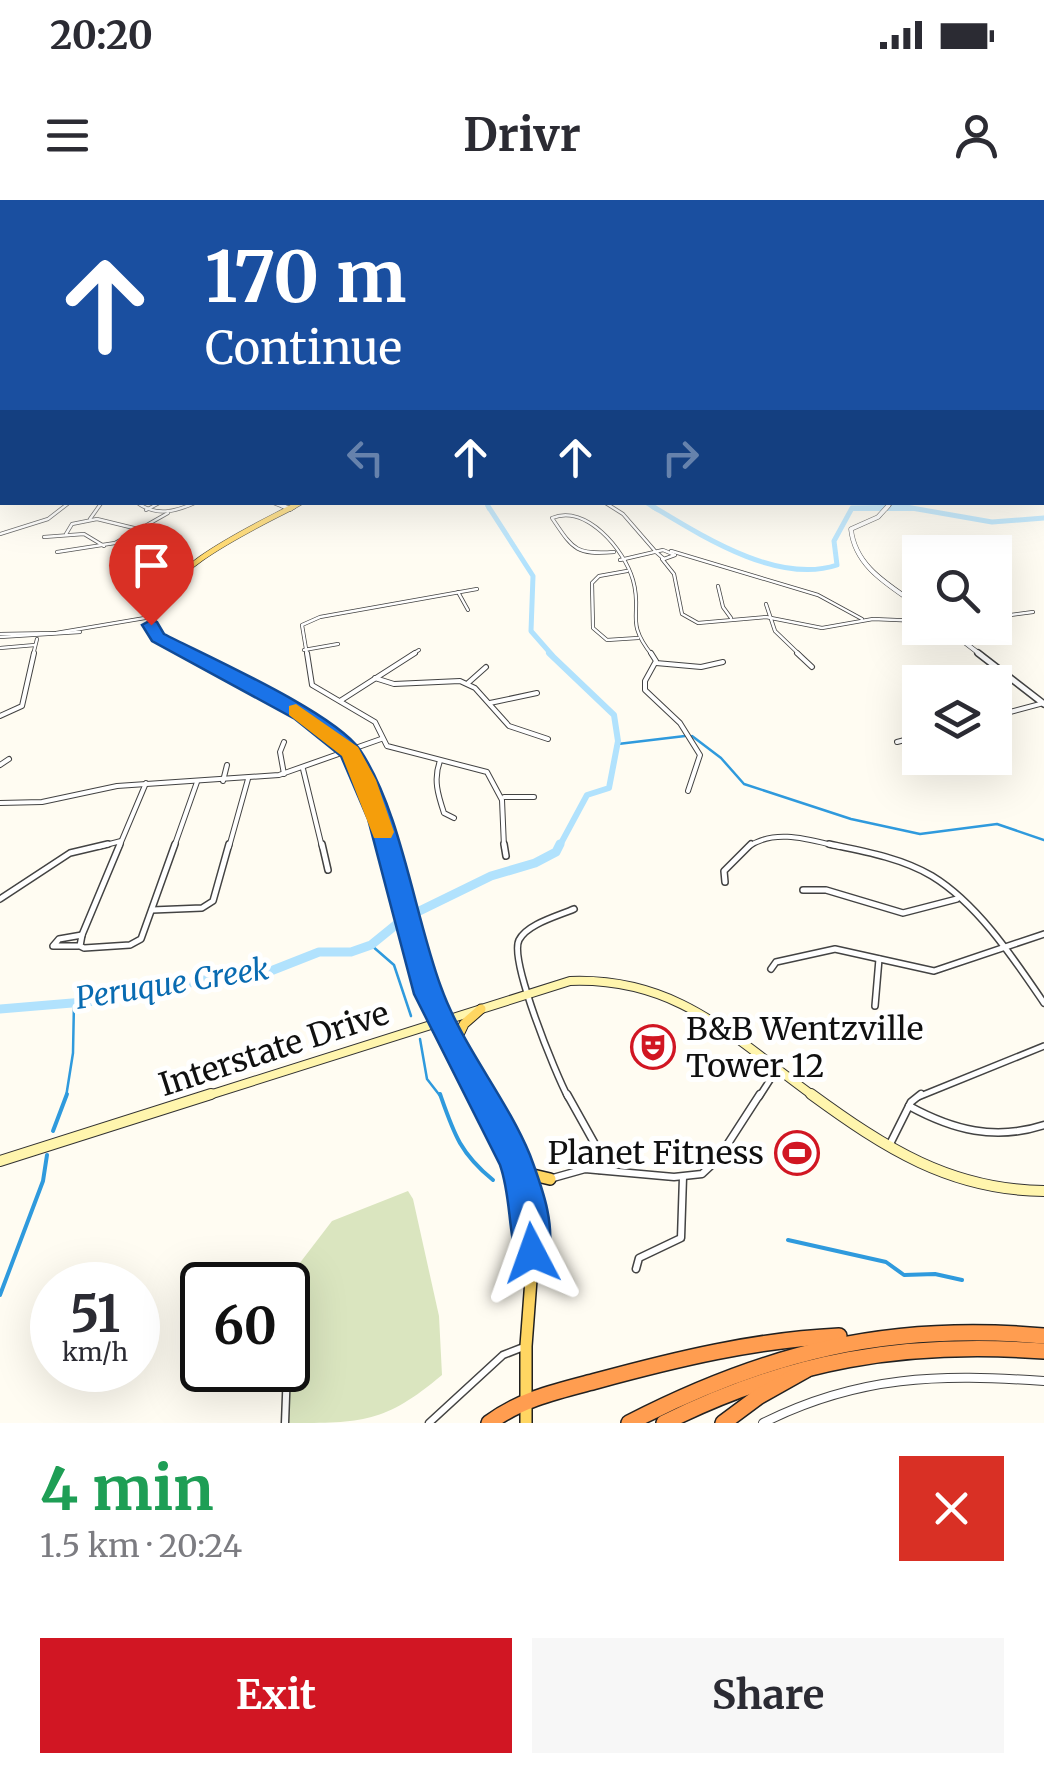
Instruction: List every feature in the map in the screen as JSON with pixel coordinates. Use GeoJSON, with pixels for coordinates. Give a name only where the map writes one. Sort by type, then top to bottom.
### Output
{"type":"FeatureCollection","features":[{"type":"Feature","properties":{"kind":"highway"},"geometry":{"type":"LineString","coordinates":[[489,1423],[526,1402],[709,1350],[809,1337],[951,1330],[1044,1336]]}},
{"type":"Feature","properties":{"kind":"highway"},"geometry":{"type":"LineString","coordinates":[[629,1423],[685,1393],[756,1364],[828,1343],[877,1335]]}},
{"type":"Feature","properties":{"kind":"highway"},"geometry":{"type":"LineString","coordinates":[[664,1423],[748,1384],[820,1362],[918,1347],[1044,1351]]}},
{"type":"Feature","properties":{"kind":"highway"},"geometry":{"type":"LineString","coordinates":[[723,1423],[758,1396],[820,1362]]}},
{"type":"Feature","properties":{"kind":"main road"},"geometry":{"type":"LineString","coordinates":[[297,505],[178,578],[158,600],[150,619],[158,637],[190,660],[302,714],[350,752],[371,794],[428,994],[514,1158],[524,1186],[532,1225],[526,1423]]}},
{"type":"Feature","properties":{"kind":"main road","name":"Interstate Drive"},"geometry":{"type":"LineString","coordinates":[[0,1162],[529,994],[570,982],[606,980],[644,986],[687,1005],[889,1146],[963,1182],[1006,1191],[1044,1191]]}},
{"type":"Feature","properties":{"kind":"main road"},"geometry":{"type":"LineString","coordinates":[[454,1045],[464,1024],[481,1009]]}},
{"type":"Feature","properties":{"kind":"main road"},"geometry":{"type":"LineString","coordinates":[[514,1158],[532,1175],[550,1179]]}},
{"type":"Feature","properties":{"kind":"street"},"geometry":{"type":"LineString","coordinates":[[0,534],[48,519],[66,505]]}},
{"type":"Feature","properties":{"kind":"street"},"geometry":{"type":"LineString","coordinates":[[90,519],[99,505]]}},
{"type":"Feature","properties":{"kind":"street"},"geometry":{"type":"LineString","coordinates":[[138,505],[168,513]]}},
{"type":"Feature","properties":{"kind":"street"},"geometry":{"type":"LineString","coordinates":[[146,510],[155,505]]}},
{"type":"Feature","properties":{"kind":"street"},"geometry":{"type":"LineString","coordinates":[[58,552],[104,546],[189,505]]}},
{"type":"Feature","properties":{"kind":"street"},"geometry":{"type":"LineString","coordinates":[[282,505],[292,508]]}},
{"type":"Feature","properties":{"kind":"street"},"geometry":{"type":"LineString","coordinates":[[286,505],[292,508]]}},
{"type":"Feature","properties":{"kind":"street"},"geometry":{"type":"LineString","coordinates":[[609,505],[623,514],[674,574],[680,610],[686,618],[707,623],[730,618],[770,618],[822,628],[864,620],[902,621]]}},
{"type":"Feature","properties":{"kind":"street"},"geometry":{"type":"LineString","coordinates":[[890,505],[852,529],[853,545],[868,567],[902,593]]}},
{"type":"Feature","properties":{"kind":"street"},"geometry":{"type":"LineString","coordinates":[[614,552],[594,554],[572,549],[552,518],[567,512],[586,516],[614,552],[632,579],[639,638],[656,663]]}},
{"type":"Feature","properties":{"kind":"street"},"geometry":{"type":"LineString","coordinates":[[66,534],[72,524],[90,519],[142,530]]}},
{"type":"Feature","properties":{"kind":"street"},"geometry":{"type":"LineString","coordinates":[[44,537],[92,536],[104,546]]}},
{"type":"Feature","properties":{"kind":"street"},"geometry":{"type":"LineString","coordinates":[[650,546],[823,595],[864,620]]}},
{"type":"Feature","properties":{"kind":"street"},"geometry":{"type":"LineString","coordinates":[[658,555],[663,550]]}},
{"type":"Feature","properties":{"kind":"street"},"geometry":{"type":"LineString","coordinates":[[670,551],[672,558]]}},
{"type":"Feature","properties":{"kind":"street"},"geometry":{"type":"LineString","coordinates":[[620,561],[689,554]]}},
{"type":"Feature","properties":{"kind":"street"},"geometry":{"type":"LineString","coordinates":[[666,564],[672,558]]}},
{"type":"Feature","properties":{"kind":"street"},"geometry":{"type":"LineString","coordinates":[[627,571],[599,576],[592,583],[593,628],[608,640],[639,638]]}},
{"type":"Feature","properties":{"kind":"street"},"geometry":{"type":"LineString","coordinates":[[718,586],[730,618]]}},
{"type":"Feature","properties":{"kind":"street"},"geometry":{"type":"LineString","coordinates":[[476,589],[320,617],[302,625],[304,650],[312,685],[375,722],[386,746],[487,772],[504,797],[500,830],[506,856]]}},
{"type":"Feature","properties":{"kind":"street"},"geometry":{"type":"LineString","coordinates":[[457,590],[468,610]]}},
{"type":"Feature","properties":{"kind":"street"},"geometry":{"type":"LineString","coordinates":[[360,600],[364,608]]}},
{"type":"Feature","properties":{"kind":"street"},"geometry":{"type":"LineString","coordinates":[[766,604],[777,634],[812,667]]}},
{"type":"Feature","properties":{"kind":"street"},"geometry":{"type":"LineString","coordinates":[[1012,615],[1033,612]]}},
{"type":"Feature","properties":{"kind":"street"},"geometry":{"type":"LineString","coordinates":[[0,635],[38,636],[150,619]]}},
{"type":"Feature","properties":{"kind":"street"},"geometry":{"type":"LineString","coordinates":[[0,716],[22,706],[38,636]]}},
{"type":"Feature","properties":{"kind":"street"},"geometry":{"type":"LineString","coordinates":[[304,650],[338,644]]}},
{"type":"Feature","properties":{"kind":"street"},"geometry":{"type":"LineString","coordinates":[[0,648],[35,645]]}},
{"type":"Feature","properties":{"kind":"street"},"geometry":{"type":"LineString","coordinates":[[969,645],[995,665]]}},
{"type":"Feature","properties":{"kind":"street"},"geometry":{"type":"LineString","coordinates":[[340,701],[419,650]]}},
{"type":"Feature","properties":{"kind":"street"},"geometry":{"type":"LineString","coordinates":[[656,663],[701,667],[723,662]]}},
{"type":"Feature","properties":{"kind":"street"},"geometry":{"type":"LineString","coordinates":[[656,663],[645,681],[645,690],[684,727],[700,755],[688,791]]}},
{"type":"Feature","properties":{"kind":"street"},"geometry":{"type":"LineString","coordinates":[[468,683],[486,668]]}},
{"type":"Feature","properties":{"kind":"street"},"geometry":{"type":"LineString","coordinates":[[375,678],[388,684],[438,678],[468,683],[490,703],[504,724],[548,739]]}},
{"type":"Feature","properties":{"kind":"street"},"geometry":{"type":"LineString","coordinates":[[1012,678],[1044,704]]}},
{"type":"Feature","properties":{"kind":"street"},"geometry":{"type":"LineString","coordinates":[[490,703],[537,693]]}},
{"type":"Feature","properties":{"kind":"street"},"geometry":{"type":"LineString","coordinates":[[1012,712],[1044,704]]}},
{"type":"Feature","properties":{"kind":"street"},"geometry":{"type":"LineString","coordinates":[[0,803],[42,802],[146,783],[284,774],[383,738]]}},
{"type":"Feature","properties":{"kind":"street"},"geometry":{"type":"LineString","coordinates":[[897,742],[902,741]]}},
{"type":"Feature","properties":{"kind":"street"},"geometry":{"type":"LineString","coordinates":[[284,742],[280,752],[284,774]]}},
{"type":"Feature","properties":{"kind":"street"},"geometry":{"type":"LineString","coordinates":[[0,766],[8,759]]}},
{"type":"Feature","properties":{"kind":"street"},"geometry":{"type":"LineString","coordinates":[[440,761],[435,770],[437,788],[444,813],[454,818]]}},
{"type":"Feature","properties":{"kind":"street"},"geometry":{"type":"LineString","coordinates":[[222,781],[227,765]]}},
{"type":"Feature","properties":{"kind":"street"},"geometry":{"type":"LineString","coordinates":[[303,770],[328,870]]}},
{"type":"Feature","properties":{"kind":"street"},"geometry":{"type":"LineString","coordinates":[[152,910],[202,908],[213,901],[248,779]]}},
{"type":"Feature","properties":{"kind":"street"},"geometry":{"type":"LineString","coordinates":[[82,934],[58,939],[53,946],[136,944],[197,782]]}},
{"type":"Feature","properties":{"kind":"street"},"geometry":{"type":"LineString","coordinates":[[80,946],[146,783]]}},
{"type":"Feature","properties":{"kind":"street"},"geometry":{"type":"LineString","coordinates":[[504,797],[534,797]]}},
{"type":"Feature","properties":{"kind":"street"},"geometry":{"type":"LineString","coordinates":[[724,882],[724,871],[748,846],[771,836],[794,836],[927,872],[1003,949],[1044,1002]]}},
{"type":"Feature","properties":{"kind":"street"},"geometry":{"type":"LineString","coordinates":[[0,899],[70,853],[122,841]]}},
{"type":"Feature","properties":{"kind":"street"},"geometry":{"type":"LineString","coordinates":[[803,890],[824,891],[909,913],[957,899]]}},
{"type":"Feature","properties":{"kind":"street"},"geometry":{"type":"LineString","coordinates":[[574,910],[533,927],[519,940],[516,955],[546,1040],[550,1064],[596,1146],[600,1170]]}},
{"type":"Feature","properties":{"kind":"street"},"geometry":{"type":"LineString","coordinates":[[771,969],[776,962],[835,949],[934,971],[1044,934]]}},
{"type":"Feature","properties":{"kind":"street"},"geometry":{"type":"LineString","coordinates":[[875,1006],[879,959]]}},
{"type":"Feature","properties":{"kind":"street"},"geometry":{"type":"LineString","coordinates":[[889,1146],[909,1106],[925,1091],[1044,1046]]}},
{"type":"Feature","properties":{"kind":"street"},"geometry":{"type":"LineString","coordinates":[[524,1186],[584,1169],[683,1177],[702,1174],[714,1165],[778,1068]]}},
{"type":"Feature","properties":{"kind":"street"},"geometry":{"type":"LineString","coordinates":[[909,1106],[954,1128],[983,1135],[1010,1135],[1044,1125]]}},
{"type":"Feature","properties":{"kind":"street"},"geometry":{"type":"LineString","coordinates":[[636,1269],[640,1258],[681,1238],[683,1177]]}},
{"type":"Feature","properties":{"kind":"street"},"geometry":{"type":"LineString","coordinates":[[429,1423],[503,1355],[526,1346]]}},
{"type":"Feature","properties":{"kind":"street"},"geometry":{"type":"LineString","coordinates":[[763,1423],[846,1386],[896,1377],[979,1376],[1044,1381]]}},
{"type":"Feature","properties":{"kind":"street"},"geometry":{"type":"LineString","coordinates":[[285,1423],[286,1392]]}},
{"type":"Feature","properties":{"kind":"green space"},"geometry":{"type":"Polygon","coordinates":[[[408,1191],[439,1316],[442,1375],[404,1403],[372,1417],[289,1423],[289,1392],[310,1392],[310,1262],[301,1262],[332,1221],[408,1191]]]}},
{"type":"Feature","properties":{"kind":"waterway","name":"Peruque Creek"},"geometry":{"type":"LineString","coordinates":[[487,505],[489,509]]}},
{"type":"Feature","properties":{"kind":"waterway","name":"Peruque Creek"},"geometry":{"type":"LineString","coordinates":[[650,505],[656,509]]}},
{"type":"Feature","properties":{"kind":"waterway","name":"Peruque Creek"},"geometry":{"type":"LineString","coordinates":[[488,506],[533,576],[531,631],[552,655]]}},
{"type":"Feature","properties":{"kind":"waterway","name":"Peruque Creek"},"geometry":{"type":"LineString","coordinates":[[652,506],[741,554],[790,568],[814,569],[837,565],[834,541],[852,508],[906,507],[992,522],[1044,518]]}},
{"type":"Feature","properties":{"kind":"waterway","name":"Peruque Creek"},"geometry":{"type":"LineString","coordinates":[[852,509],[916,509]]}},
{"type":"Feature","properties":{"kind":"waterway","name":"Peruque Creek"},"geometry":{"type":"LineString","coordinates":[[549,653],[614,715],[618,741],[609,788],[587,795],[559,847]]}},
{"type":"Feature","properties":{"kind":"waterway"},"geometry":{"type":"LineString","coordinates":[[618,744],[685,736]]}},
{"type":"Feature","properties":{"kind":"waterway"},"geometry":{"type":"LineString","coordinates":[[692,736],[721,758],[744,784],[851,819],[920,834],[997,824],[1044,840]]}},
{"type":"Feature","properties":{"kind":"waterway","name":"Peruque Creek"},"geometry":{"type":"LineString","coordinates":[[0,1009],[96,1001],[220,977],[258,976],[319,952],[351,952],[371,945],[403,919],[491,876],[535,863],[556,852],[560,844]]}},
{"type":"Feature","properties":{"kind":"waterway"},"geometry":{"type":"LineString","coordinates":[[371,945],[394,965],[411,1016]]}},
{"type":"Feature","properties":{"kind":"waterway"},"geometry":{"type":"LineString","coordinates":[[66,1096],[73,1053],[74,1002]]}},
{"type":"Feature","properties":{"kind":"waterway"},"geometry":{"type":"LineString","coordinates":[[420,1039],[427,1079],[441,1097]]}},
{"type":"Feature","properties":{"kind":"waterway"},"geometry":{"type":"LineString","coordinates":[[440,1094],[459,1142],[493,1180]]}},
{"type":"Feature","properties":{"kind":"waterway"},"geometry":{"type":"LineString","coordinates":[[53,1131],[66,1096]]}},
{"type":"Feature","properties":{"kind":"waterway"},"geometry":{"type":"LineString","coordinates":[[0,1295],[43,1181],[47,1155]]}},
{"type":"Feature","properties":{"kind":"waterway"},"geometry":{"type":"LineString","coordinates":[[788,1240],[886,1262],[904,1275],[935,1274],[962,1280]]}},
{"type":"Feature","properties":{"kind":"slow traffic"},"geometry":{"type":"LineString","coordinates":[[296,710],[350,752],[371,794],[382,832]]}},
{"type":"Feature","properties":{"kind":"place","name":"B&B Wentzville Tower 12"},"geometry":{"type":"Point","coordinates":[653,1047]}},
{"type":"Feature","properties":{"kind":"place","name":"Planet Fitness"},"geometry":{"type":"Point","coordinates":[797,1153]}},
{"type":"Feature","properties":{"kind":"route"},"geometry":{"type":"LineString","coordinates":[[151,625],[158,637],[302,714],[350,752],[379,819],[428,994],[514,1158],[527,1193],[532,1253]]}}]}
